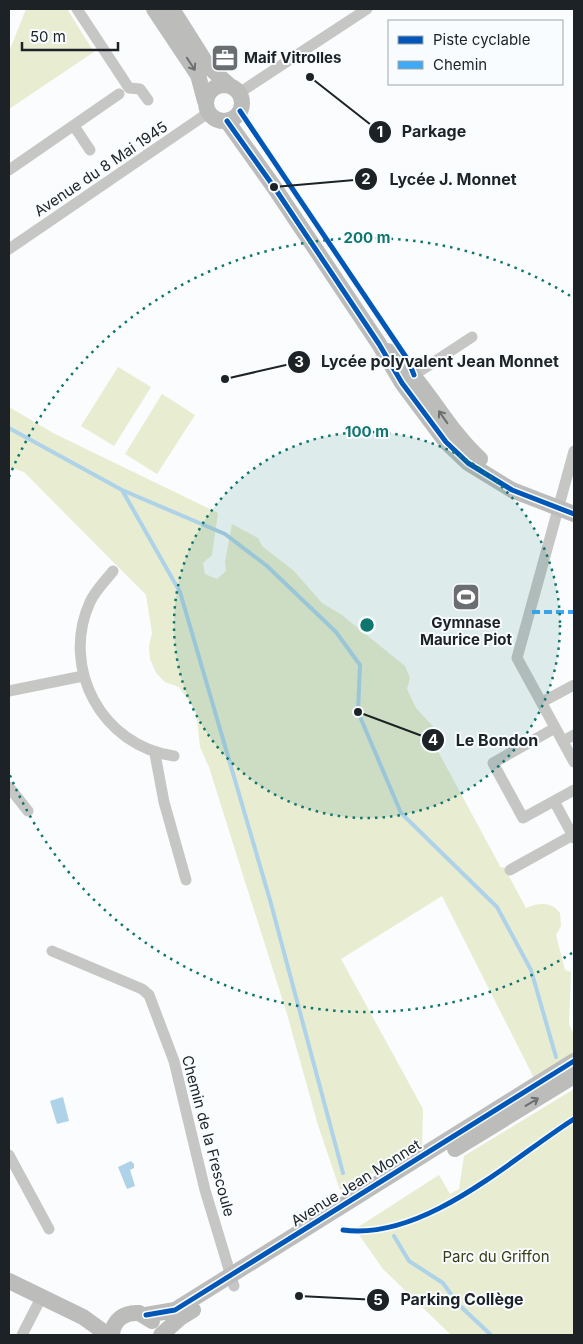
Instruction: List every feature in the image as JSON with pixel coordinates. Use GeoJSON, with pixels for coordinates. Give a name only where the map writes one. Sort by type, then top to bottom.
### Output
{"type":"FeatureCollection","features":[{"type":"Feature","properties":{"kind":"street"},"geometry":{"type":"LineString","coordinates":[[77,9],[124,91]]}},
{"type":"Feature","properties":{"kind":"street"},"geometry":{"type":"LineString","coordinates":[[154,9],[198,75],[207,107],[216,120],[227,121],[237,116],[242,105],[235,89],[208,66],[172,9]]}},
{"type":"Feature","properties":{"kind":"street"},"geometry":{"type":"LineString","coordinates":[[207,107],[214,88],[235,89],[367,9]]}},
{"type":"Feature","properties":{"kind":"street"},"geometry":{"type":"LineString","coordinates":[[9,170],[124,91],[140,89],[148,100]]}},
{"type":"Feature","properties":{"kind":"street","name":"Avenue du 8 Mai 1945"},"geometry":{"type":"LineString","coordinates":[[9,249],[207,107]]}},
{"type":"Feature","properties":{"kind":"street"},"geometry":{"type":"LineString","coordinates":[[227,121],[274,187],[379,344],[407,367],[408,379],[455,434],[512,490],[574,514]]}},
{"type":"Feature","properties":{"kind":"street"},"geometry":{"type":"LineString","coordinates":[[74,126],[90,150]]}},
{"type":"Feature","properties":{"kind":"street"},"geometry":{"type":"LineString","coordinates":[[408,379],[472,337]]}},
{"type":"Feature","properties":{"kind":"street"},"geometry":{"type":"LineString","coordinates":[[574,451],[532,612],[517,658],[574,762]]}},
{"type":"Feature","properties":{"kind":"street"},"geometry":{"type":"LineString","coordinates":[[113,570],[90,601],[88,608],[81,645],[83,676],[94,703],[113,726],[155,754],[174,756]]}},
{"type":"Feature","properties":{"kind":"street"},"geometry":{"type":"LineString","coordinates":[[9,692],[83,676]]}},
{"type":"Feature","properties":{"kind":"street"},"geometry":{"type":"LineString","coordinates":[[542,702],[574,685]]}},
{"type":"Feature","properties":{"kind":"street"},"geometry":{"type":"LineString","coordinates":[[555,728],[493,763],[523,818],[574,790]]}},
{"type":"Feature","properties":{"kind":"street"},"geometry":{"type":"LineString","coordinates":[[563,741],[574,734]]}},
{"type":"Feature","properties":{"kind":"street"},"geometry":{"type":"LineString","coordinates":[[155,754],[164,802],[186,880]]}},
{"type":"Feature","properties":{"kind":"street"},"geometry":{"type":"LineString","coordinates":[[9,786],[28,811]]}},
{"type":"Feature","properties":{"kind":"street"},"geometry":{"type":"LineString","coordinates":[[510,870],[574,836],[554,801]]}},
{"type":"Feature","properties":{"kind":"street","name":"Chemin de la Frescoule"},"geometry":{"type":"LineString","coordinates":[[52,951],[142,989],[149,995],[174,1061],[205,1190],[232,1282]]}},
{"type":"Feature","properties":{"kind":"street","name":"Avenue Jean Monnet"},"geometry":{"type":"LineString","coordinates":[[161,1335],[180,1318],[232,1282],[550,1084],[573,1067]]}},
{"type":"Feature","properties":{"kind":"street"},"geometry":{"type":"LineString","coordinates":[[9,1155],[49,1229]]}},
{"type":"Feature","properties":{"kind":"street"},"geometry":{"type":"LineString","coordinates":[[9,1281],[83,1317],[108,1335]]}},
{"type":"Feature","properties":{"kind":"street","name":"Avenue Jean Monnet"},"geometry":{"type":"LineString","coordinates":[[118,1319],[131,1312],[146,1315],[176,1310],[232,1282]]}},
{"type":"Feature","properties":{"kind":"street"},"geometry":{"type":"LineString","coordinates":[[22,1335],[42,1296]]}},
{"type":"Feature","properties":{"kind":"street"},"geometry":{"type":"LineString","coordinates":[[146,1315],[155,1326],[156,1335]]}},
{"type":"Feature","properties":{"kind":"street"},"geometry":{"type":"LineString","coordinates":[[83,1317],[118,1319],[112,1335]]}},
{"type":"Feature","properties":{"kind":"green space"},"geometry":{"type":"Polygon","coordinates":[[[26,9],[67,9],[94,52],[9,109],[9,52],[26,9]]]}},
{"type":"Feature","properties":{"kind":"green space"},"geometry":{"type":"Polygon","coordinates":[[[118,367],[151,387],[114,446],[81,426],[118,367]]]}},
{"type":"Feature","properties":{"kind":"green space"},"geometry":{"type":"Polygon","coordinates":[[[162,394],[195,415],[157,474],[125,454],[162,394]]]}},
{"type":"Feature","properties":{"kind":"green space"},"geometry":{"type":"Polygon","coordinates":[[[9,407],[53,433],[218,513],[212,555],[203,563],[205,574],[217,579],[226,571],[225,562],[232,524],[258,538],[262,546],[294,571],[322,603],[342,615],[405,666],[410,678],[407,689],[416,708],[441,735],[433,742],[501,868],[504,867],[526,908],[544,904],[553,906],[560,913],[561,926],[556,935],[565,970],[571,972],[569,1024],[574,1035],[574,1054],[534,1078],[442,896],[341,959],[423,1109],[422,1149],[340,1190],[318,1125],[287,1014],[209,767],[200,747],[196,711],[179,687],[165,682],[156,673],[150,659],[149,646],[152,633],[146,595],[24,472],[9,467],[9,407]]]}},
{"type":"Feature","properties":{"kind":"green space","name":"Parc du Griffon"},"geometry":{"type":"Polygon","coordinates":[[[574,1089],[574,1335],[451,1335],[383,1269],[355,1229],[439,1175],[450,1194],[459,1189],[464,1156],[574,1089]]]}},
{"type":"Feature","properties":{"kind":"water"},"geometry":{"type":"Polygon","coordinates":[[[63,1097],[69,1121],[57,1124],[50,1101],[63,1097]]]}},
{"type":"Feature","properties":{"kind":"water"},"geometry":{"type":"Polygon","coordinates":[[[131,1161],[134,1164],[134,1168],[130,1170],[135,1186],[127,1189],[118,1167],[131,1161]]]}},
{"type":"Feature","properties":{"kind":"waterway"},"geometry":{"type":"LineString","coordinates":[[9,428],[122,490],[225,534],[267,566],[336,632],[360,665],[358,712],[401,813],[497,907],[531,970],[556,1057]]}},
{"type":"Feature","properties":{"kind":"waterway"},"geometry":{"type":"LineString","coordinates":[[122,490],[180,592],[270,900],[343,1173]]}},
{"type":"Feature","properties":{"kind":"waterway"},"geometry":{"type":"LineString","coordinates":[[394,1236],[409,1261],[443,1283],[458,1304],[491,1335]]}},
{"type":"Feature","properties":{"kind":"marked path"},"geometry":{"type":"LineString","coordinates":[[532,612],[574,612]]}},
{"type":"Feature","properties":{"kind":"cycle path"},"geometry":{"type":"LineString","coordinates":[[240,111],[408,360],[414,375]]}},
{"type":"Feature","properties":{"kind":"cycle path"},"geometry":{"type":"LineString","coordinates":[[227,121],[274,187],[379,344],[402,383],[446,442],[468,463],[512,490],[574,514]]}},
{"type":"Feature","properties":{"kind":"cycle path"},"geometry":{"type":"LineString","coordinates":[[146,1315],[175,1310],[574,1061]]}},
{"type":"Feature","properties":{"kind":"cycle path"},"geometry":{"type":"LineString","coordinates":[[343,1230],[374,1230],[404,1223],[435,1211],[494,1175],[574,1119]]}},
{"type":"Feature","properties":{"kind":"place","name":"Maif Vitrolles"},"geometry":{"type":"Point","coordinates":[225,58]}},
{"type":"Feature","properties":{"kind":"place","name":"Parkage"},"geometry":{"type":"Point","coordinates":[310,77]}},
{"type":"Feature","properties":{"kind":"place","name":"Lycée J. Monnet"},"geometry":{"type":"Point","coordinates":[274,187]}},
{"type":"Feature","properties":{"kind":"place","name":"Lycée polyvalent Jean Monnet"},"geometry":{"type":"Point","coordinates":[225,379]}},
{"type":"Feature","properties":{"kind":"place","name":"Gymnase Maurice Piot"},"geometry":{"type":"Point","coordinates":[466,597]}},
{"type":"Feature","properties":{"kind":"place","name":"Le Bondon"},"geometry":{"type":"Point","coordinates":[358,712]}},
{"type":"Feature","properties":{"kind":"place","name":"Parking Collège"},"geometry":{"type":"Point","coordinates":[299,1296]}}]}
